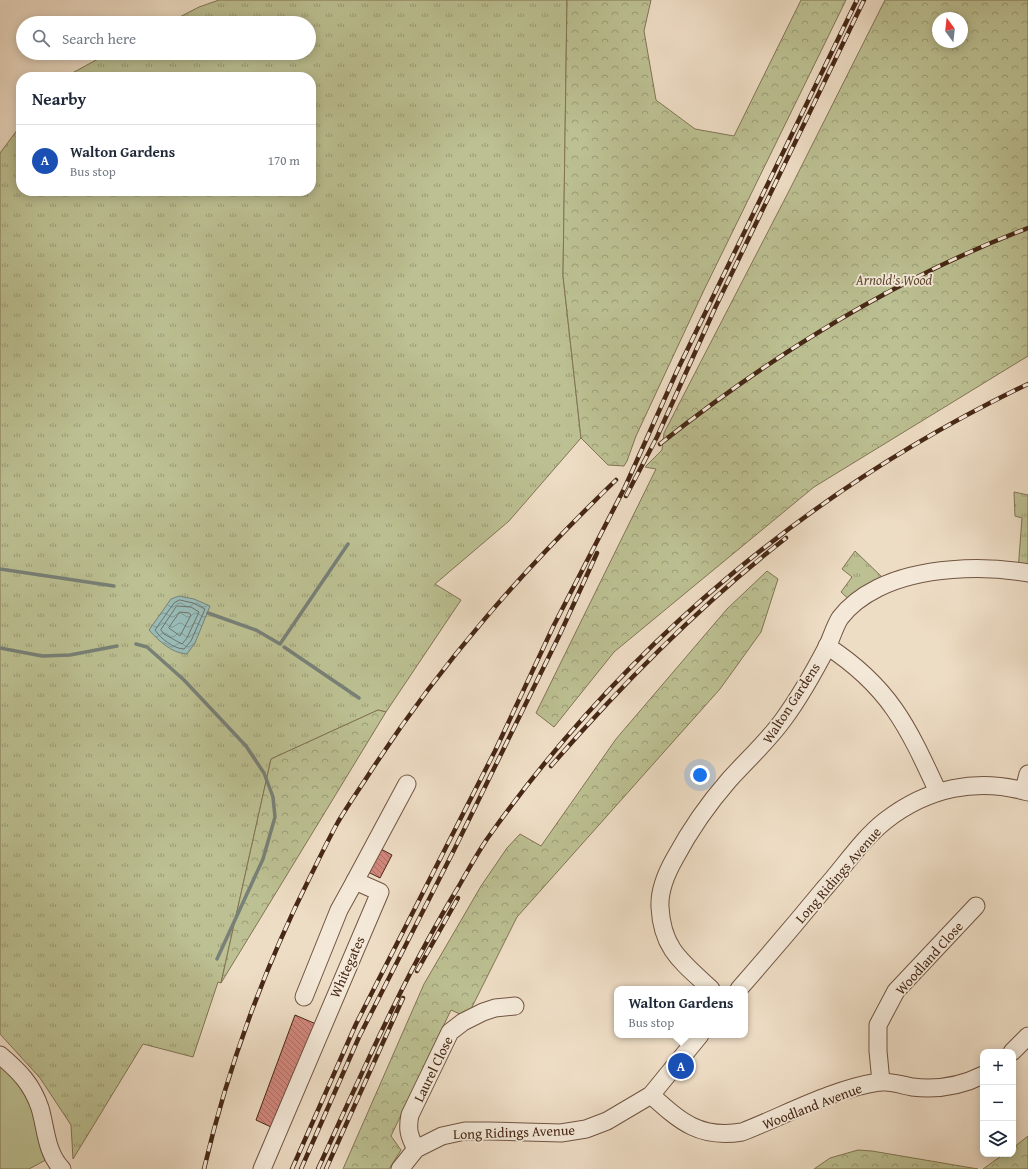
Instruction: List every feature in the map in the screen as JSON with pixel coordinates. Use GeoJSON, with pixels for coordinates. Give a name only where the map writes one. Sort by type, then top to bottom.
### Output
{"type":"FeatureCollection","features":[{"type":"Feature","properties":{"kind":"street","name":"Walton Gardens"},"geometry":{"type":"LineString","coordinates":[[707,986],[678,959],[667,942],[660,906],[661,891],[667,872],[692,828],[710,803],[764,745],[784,719],[827,646],[840,618],[856,601],[878,588],[900,580],[939,571],[964,569],[1028,572]]}},
{"type":"Feature","properties":{"kind":"street"},"geometry":{"type":"LineString","coordinates":[[827,646],[849,660],[868,676],[891,702],[905,724],[938,792]]}},
{"type":"Feature","properties":{"kind":"street"},"geometry":{"type":"LineString","coordinates":[[1026,791],[1028,774]]}},
{"type":"Feature","properties":{"kind":"street"},"geometry":{"type":"LineString","coordinates":[[304,997],[340,910],[407,784]]}},
{"type":"Feature","properties":{"kind":"street","name":"Long Ridings Avenue"},"geometry":{"type":"LineString","coordinates":[[742,986],[857,849],[885,821],[938,792],[966,785],[997,785],[1026,791]]}},
{"type":"Feature","properties":{"kind":"street","name":"Whitegates"},"geometry":{"type":"LineString","coordinates":[[262,1169],[380,892],[355,881]]}},
{"type":"Feature","properties":{"kind":"street","name":"Woodland Close"},"geometry":{"type":"LineString","coordinates":[[881,1082],[878,1025],[896,991],[976,906]]}},
{"type":"Feature","properties":{"kind":"street","name":"Laurel Close"},"geometry":{"type":"LineString","coordinates":[[416,1149],[408,1135],[407,1126],[410,1115],[450,1032],[463,1022],[483,1012],[495,1008],[515,1006]]}},
{"type":"Feature","properties":{"kind":"street"},"geometry":{"type":"LineString","coordinates":[[1015,1049],[1028,1036]]}},
{"type":"Feature","properties":{"kind":"street","name":"Long Ridings Avenue"},"geometry":{"type":"LineString","coordinates":[[400,1169],[416,1149],[442,1136],[465,1131],[561,1133],[586,1129],[607,1121],[651,1095],[698,1038]]}},
{"type":"Feature","properties":{"kind":"street"},"geometry":{"type":"LineString","coordinates":[[0,1055],[27,1080],[40,1108],[50,1151],[62,1169]]}},
{"type":"Feature","properties":{"kind":"street","name":"Woodland Avenue"},"geometry":{"type":"LineString","coordinates":[[651,1095],[684,1124],[696,1129],[730,1134],[742,1132],[834,1095],[881,1082],[914,1087],[937,1087],[953,1086],[980,1076]]}},
{"type":"Feature","properties":{"kind":"green space"},"geometry":{"type":"Polygon","coordinates":[[[219,0],[567,0],[563,276],[581,438],[509,521],[435,584],[461,600],[386,712],[378,710],[271,759],[221,983],[218,982],[193,1057],[143,1044],[73,1159],[71,1125],[40,1078],[0,1034],[0,153],[16,132],[16,196],[316,196],[316,72],[74,72],[96,60],[316,60],[316,16],[182,16],[199,7],[219,0]]]}},
{"type":"Feature","properties":{"kind":"green space"},"geometry":{"type":"Polygon","coordinates":[[[567,0],[651,0],[644,31],[656,100],[695,129],[734,136],[801,0],[846,0],[704,290],[636,436],[624,466],[608,465],[581,438],[563,276],[567,0]]]}},
{"type":"Feature","properties":{"kind":"green space","name":"Arnold's Wood"},"geometry":{"type":"Polygon","coordinates":[[[885,0],[1028,0],[1028,356],[814,487],[614,652],[554,727],[536,713],[656,469],[645,467],[662,450],[664,433],[790,189],[885,0]]]}},
{"type":"Feature","properties":{"kind":"green space"},"geometry":{"type":"Polygon","coordinates":[[[1014,492],[1028,495],[1028,573],[1018,571],[1022,518],[1015,516],[1014,492]]]}},
{"type":"Feature","properties":{"kind":"green space"},"geometry":{"type":"Polygon","coordinates":[[[855,551],[883,578],[854,604],[841,592],[852,577],[842,569],[855,551]]]}},
{"type":"Feature","properties":{"kind":"green space"},"geometry":{"type":"Polygon","coordinates":[[[767,571],[778,579],[761,632],[720,689],[517,917],[471,1009],[462,1015],[451,1010],[391,1136],[401,1150],[389,1169],[343,1169],[424,984],[481,886],[507,848],[520,834],[541,846],[616,739],[727,609],[767,571]]]}},
{"type":"Feature","properties":{"kind":"green space"},"geometry":{"type":"Polygon","coordinates":[[[378,710],[386,712],[221,983],[271,759],[378,710]]]}},
{"type":"Feature","properties":{"kind":"green space"},"geometry":{"type":"Polygon","coordinates":[[[0,1055],[17,1070],[53,1156],[29,1169],[0,1169],[0,1055]]]}},
{"type":"Feature","properties":{"kind":"green space"},"geometry":{"type":"Polygon","coordinates":[[[1028,1136],[1028,1169],[983,1169],[1000,1157],[1016,1157],[1016,1146],[1028,1136]]]}},
{"type":"Feature","properties":{"kind":"green space"},"geometry":{"type":"Polygon","coordinates":[[[858,1150],[872,1151],[978,1169],[814,1169],[830,1158],[858,1150]]]}},
{"type":"Feature","properties":{"kind":"water"},"geometry":{"type":"Polygon","coordinates":[[[179,596],[194,599],[210,606],[195,643],[187,654],[171,649],[161,642],[149,630],[171,599],[179,596]]]}},
{"type":"Feature","properties":{"kind":"building"},"geometry":{"type":"Polygon","coordinates":[[[381,849],[392,855],[380,878],[368,872],[381,849]]]}},
{"type":"Feature","properties":{"kind":"building"},"geometry":{"type":"Polygon","coordinates":[[[295,1015],[316,1024],[284,1104],[281,1102],[271,1127],[256,1120],[295,1015]]]}},
{"type":"Feature","properties":{"kind":"waterway"},"geometry":{"type":"LineString","coordinates":[[208,613],[256,630],[280,644],[348,544]]}},
{"type":"Feature","properties":{"kind":"waterway"},"geometry":{"type":"LineString","coordinates":[[0,569],[114,586]]}},
{"type":"Feature","properties":{"kind":"waterway"},"geometry":{"type":"LineString","coordinates":[[136,644],[147,647],[184,680],[246,746],[264,773],[273,797],[275,817],[263,859],[217,959]]}},
{"type":"Feature","properties":{"kind":"waterway"},"geometry":{"type":"LineString","coordinates":[[0,648],[42,656],[70,655],[117,646]]}},
{"type":"Feature","properties":{"kind":"waterway"},"geometry":{"type":"LineString","coordinates":[[284,647],[359,698]]}},
{"type":"Feature","properties":{"kind":"railway"},"geometry":{"type":"LineString","coordinates":[[292,1169],[356,1024],[495,751],[554,625],[625,487],[677,371],[857,0]]}},
{"type":"Feature","properties":{"kind":"railway"},"geometry":{"type":"LineString","coordinates":[[626,496],[657,437],[715,308],[864,0]]}},
{"type":"Feature","properties":{"kind":"railway"},"geometry":{"type":"LineString","coordinates":[[660,444],[702,411],[746,380],[790,350],[836,322],[882,295],[930,271],[978,248],[1028,228]]}},
{"type":"Feature","properties":{"kind":"railway"},"geometry":{"type":"LineString","coordinates":[[318,1169],[367,1061],[402,990],[439,920],[476,856],[541,767],[600,700],[662,636],[728,577],[798,522],[871,471],[948,425],[1028,384]]}},
{"type":"Feature","properties":{"kind":"railway"},"geometry":{"type":"LineString","coordinates":[[204,1169],[224,1094],[248,1020],[293,912],[338,822],[354,796],[426,692],[485,618],[548,548],[616,480]]}},
{"type":"Feature","properties":{"kind":"railway"},"geometry":{"type":"LineString","coordinates":[[551,766],[578,735],[663,646],[723,590],[786,538]]}},
{"type":"Feature","properties":{"kind":"railway"},"geometry":{"type":"LineString","coordinates":[[301,1169],[359,1037],[455,848],[560,634],[597,553]]}},
{"type":"Feature","properties":{"kind":"railway"},"geometry":{"type":"LineString","coordinates":[[417,971],[458,898]]}},
{"type":"Feature","properties":{"kind":"railway"},"geometry":{"type":"LineString","coordinates":[[326,1169],[403,998]]}},
{"type":"Feature","properties":{"kind":"place","name":"Walton Gardens"},"geometry":{"type":"Point","coordinates":[681,1066]}}]}
